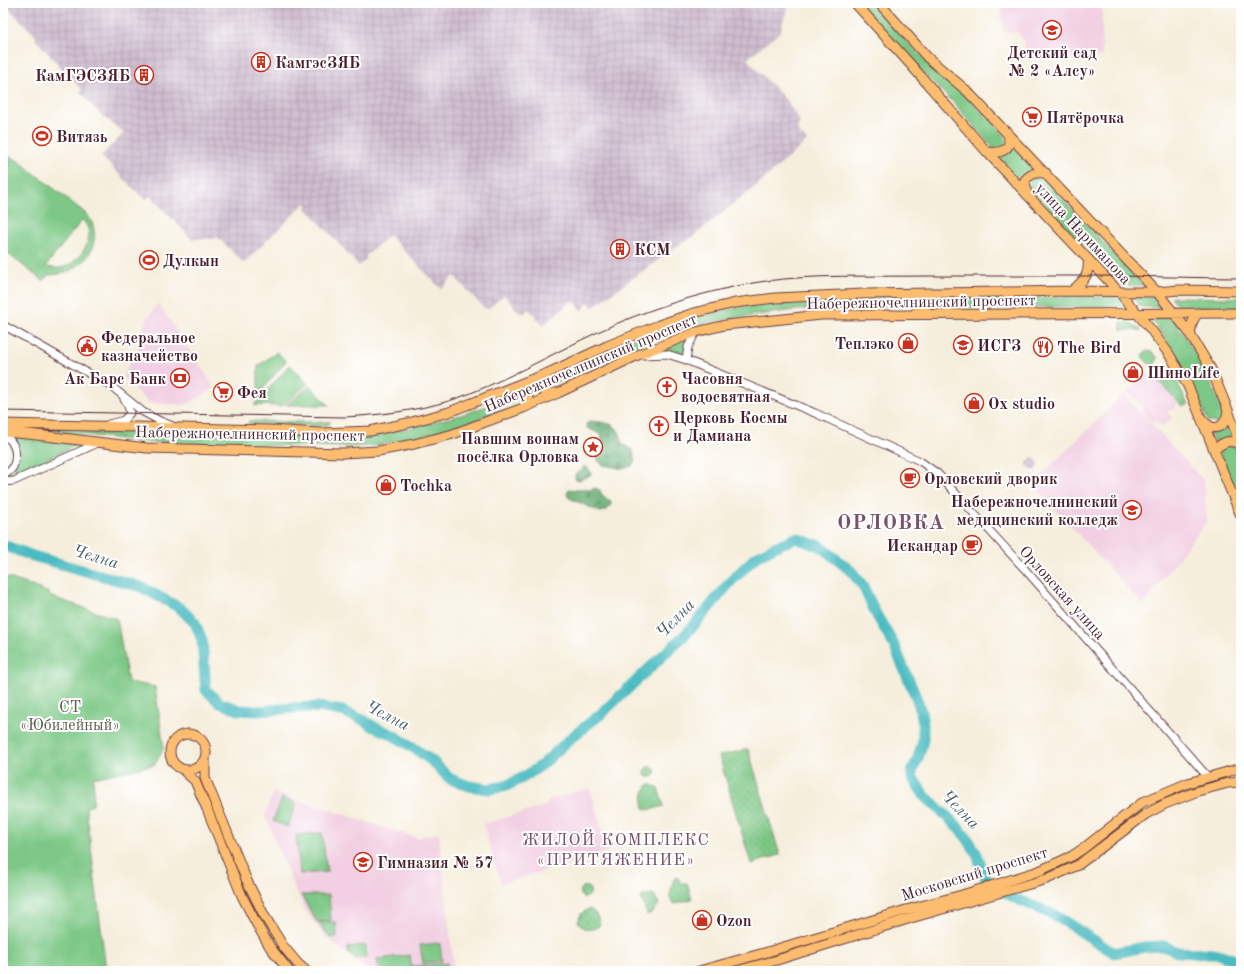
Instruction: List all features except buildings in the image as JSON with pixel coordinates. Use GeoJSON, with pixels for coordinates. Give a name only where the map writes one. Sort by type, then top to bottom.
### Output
{"type":"FeatureCollection","features":[{"type":"Feature","properties":{"kind":"main road","name":"улица Нариманова"},"geometry":{"type":"LineString","coordinates":[[855,3],[987,152],[1139,314],[1169,354],[1188,386],[1241,516]]}},
{"type":"Feature","properties":{"kind":"main road","name":"улица Нариманова"},"geometry":{"type":"LineString","coordinates":[[879,3],[927,58],[967,90],[1046,173],[1157,292],[1175,314],[1191,336],[1211,370],[1241,446]]}},
{"type":"Feature","properties":{"kind":"main road"},"geometry":{"type":"LineString","coordinates":[[987,152],[994,153],[1003,151],[1009,146],[1010,140],[1006,132]]}},
{"type":"Feature","properties":{"kind":"main road"},"geometry":{"type":"LineString","coordinates":[[1027,195],[1025,180],[1031,174],[1037,172],[1046,173]]}},
{"type":"Feature","properties":{"kind":"main road"},"geometry":{"type":"LineString","coordinates":[[1072,291],[1087,276],[1089,265],[1088,259]]}},
{"type":"Feature","properties":{"kind":"main road","name":"Набережночелнинский проспект"},"geometry":{"type":"LineString","coordinates":[[3,424],[269,430],[321,433],[370,431],[449,412],[548,373],[607,346],[659,325],[694,313],[735,303],[775,298],[809,296],[1072,291],[1241,291]]}},
{"type":"Feature","properties":{"kind":"main road"},"geometry":{"type":"LineString","coordinates":[[911,294],[925,297],[927,300],[927,306],[924,310],[912,314]]}},
{"type":"Feature","properties":{"kind":"main road"},"geometry":{"type":"LineString","coordinates":[[1191,336],[1190,325],[1198,313]]}},
{"type":"Feature","properties":{"kind":"main road","name":"Набережночелнинский проспект"},"geometry":{"type":"LineString","coordinates":[[3,432],[147,448],[343,453],[371,451],[414,444],[453,434],[523,408],[638,355],[696,332],[725,325],[790,317],[821,315],[1241,313]]}},
{"type":"Feature","properties":{"kind":"main road"},"geometry":{"type":"LineString","coordinates":[[548,373],[542,386],[544,391],[548,393],[558,393]]}},
{"type":"Feature","properties":{"kind":"main road"},"geometry":{"type":"LineString","coordinates":[[512,387],[521,390],[528,397],[523,408]]}},
{"type":"Feature","properties":{"kind":"main road"},"geometry":{"type":"LineString","coordinates":[[1201,418],[1208,426],[1215,428],[1222,425],[1227,419],[1228,410]]}},
{"type":"Feature","properties":{"kind":"main road"},"geometry":{"type":"LineString","coordinates":[[1214,450],[1221,444],[1227,442],[1234,442],[1241,446]]}},
{"type":"Feature","properties":{"kind":"main road"},"geometry":{"type":"LineString","coordinates":[[289,971],[270,947],[242,896],[195,781],[171,759],[170,753],[172,743],[181,736],[190,733],[200,737],[205,745],[207,750],[205,758],[205,778],[247,881],[264,915],[283,946],[306,971]]}},
{"type":"Feature","properties":{"kind":"main road"},"geometry":{"type":"LineString","coordinates":[[182,769],[193,770],[202,763],[205,758]]}},
{"type":"Feature","properties":{"kind":"main road","name":"Московский проспект"},"geometry":{"type":"LineString","coordinates":[[736,971],[777,960],[911,918],[1039,871],[1078,852],[1143,802],[1188,783],[1241,768]]}},
{"type":"Feature","properties":{"kind":"main road","name":"Московский проспект"},"geometry":{"type":"LineString","coordinates":[[699,971],[906,910],[965,899],[1047,879],[1078,865],[1146,814],[1165,804],[1228,783],[1241,782]]}},
{"type":"Feature","properties":{"kind":"street"},"geometry":{"type":"LineString","coordinates":[[3,325],[111,386],[142,412],[179,428]]}},
{"type":"Feature","properties":{"kind":"street"},"geometry":{"type":"LineString","coordinates":[[684,360],[688,346],[696,332]]}},
{"type":"Feature","properties":{"kind":"street","name":"Орловская улица"},"geometry":{"type":"LineString","coordinates":[[638,355],[667,354],[684,360],[815,413],[920,461],[938,474],[1030,575],[1208,777]]}},
{"type":"Feature","properties":{"kind":"street"},"geometry":{"type":"LineString","coordinates":[[104,426],[124,420],[130,413],[128,406],[120,394]]}},
{"type":"Feature","properties":{"kind":"street"},"geometry":{"type":"LineString","coordinates":[[3,436],[7,438],[14,446],[16,457],[12,469],[3,476]]}},
{"type":"Feature","properties":{"kind":"street"},"geometry":{"type":"LineString","coordinates":[[3,482],[14,481],[100,442]]}},
{"type":"Feature","properties":{"kind":"shaded area"},"geometry":{"type":"Polygon","coordinates":[[[3,3],[787,3],[788,6],[780,32],[747,59],[787,101],[800,121],[797,130],[807,141],[761,182],[686,242],[684,241],[593,307],[588,302],[582,311],[573,300],[543,325],[529,309],[523,314],[517,310],[504,295],[488,309],[483,307],[454,276],[441,289],[389,235],[366,256],[366,259],[359,266],[306,208],[308,206],[305,203],[244,263],[216,236],[216,239],[192,239],[150,196],[145,200],[101,156],[124,133],[99,113],[80,92],[82,90],[35,39],[37,37],[3,3]]]}},
{"type":"Feature","properties":{"kind":"shaded area","name":"Детский сад № 2 «Алсу»"},"geometry":{"type":"Polygon","coordinates":[[[1002,3],[1102,3],[1102,57],[1024,57],[1024,42],[1017,33],[1006,32],[1002,28],[1002,3]]]}},
{"type":"Feature","properties":{"kind":"shaded area"},"geometry":{"type":"Polygon","coordinates":[[[158,303],[215,388],[186,405],[149,403],[123,377],[138,347],[145,323],[158,303]]]}},
{"type":"Feature","properties":{"kind":"shaded area"},"geometry":{"type":"Polygon","coordinates":[[[1157,373],[1159,381],[1178,402],[1175,409],[1170,410],[1167,413],[1172,418],[1162,427],[1156,421],[1153,423],[1142,412],[1144,410],[1127,392],[1144,376],[1157,373]]]}},
{"type":"Feature","properties":{"kind":"shaded area","name":"Набережночелнинский медицинский колледж"},"geometry":{"type":"Polygon","coordinates":[[[1124,394],[1204,481],[1207,521],[1143,605],[1032,484],[1124,394]]]}},
{"type":"Feature","properties":{"kind":"shaded area"},"geometry":{"type":"Polygon","coordinates":[[[1032,457],[1040,464],[1034,471],[1026,464],[1032,457]]]}},
{"type":"Feature","properties":{"kind":"shaded area"},"geometry":{"type":"Polygon","coordinates":[[[590,788],[608,851],[501,884],[483,824],[545,806],[549,800],[590,788]]]}},
{"type":"Feature","properties":{"kind":"shaded area","name":"Гимназия № 57"},"geometry":{"type":"Polygon","coordinates":[[[273,792],[418,838],[439,832],[454,971],[371,971],[361,965],[321,933],[306,911],[293,885],[265,815],[273,792]]]}},
{"type":"Feature","properties":{"kind":"green space"},"geometry":{"type":"Polygon","coordinates":[[[860,3],[874,3],[916,51],[968,98],[1004,134],[1007,142],[1001,148],[993,148],[952,101],[925,75],[860,3]]]}},
{"type":"Feature","properties":{"kind":"green space"},"geometry":{"type":"Polygon","coordinates":[[[1013,143],[1037,167],[1027,172],[1022,179],[1022,185],[997,156],[1002,156],[1007,153],[1013,143]]]}},
{"type":"Feature","properties":{"kind":"green space"},"geometry":{"type":"Polygon","coordinates":[[[3,155],[20,162],[84,212],[91,220],[94,230],[93,246],[84,261],[75,268],[60,274],[48,275],[43,281],[3,250],[3,166],[10,164],[3,162],[3,155]],[[82,220],[46,266],[56,268],[66,266],[75,261],[82,254],[87,245],[89,236],[87,227],[82,220]]]}},
{"type":"Feature","properties":{"kind":"green space"},"geometry":{"type":"Polygon","coordinates":[[[1039,177],[1044,179],[1143,285],[1122,286],[1029,188],[1031,179],[1039,177]]]}},
{"type":"Feature","properties":{"kind":"green space"},"geometry":{"type":"Polygon","coordinates":[[[919,297],[923,300],[922,304],[895,304],[867,307],[796,310],[703,323],[654,339],[629,352],[547,386],[545,382],[593,362],[604,352],[638,336],[684,320],[731,309],[792,300],[919,297]]]}},
{"type":"Feature","properties":{"kind":"green space"},"geometry":{"type":"Polygon","coordinates":[[[930,297],[1117,297],[1126,307],[956,307],[930,304],[930,297]]]}},
{"type":"Feature","properties":{"kind":"green space"},"geometry":{"type":"Polygon","coordinates":[[[1132,297],[1156,297],[1164,307],[1141,307],[1132,297]]]}},
{"type":"Feature","properties":{"kind":"green space"},"geometry":{"type":"Polygon","coordinates":[[[1171,297],[1241,298],[1241,308],[1178,307],[1171,297]]]}},
{"type":"Feature","properties":{"kind":"green space"},"geometry":{"type":"Polygon","coordinates":[[[1173,318],[1203,367],[1213,388],[1223,413],[1223,419],[1217,424],[1208,421],[1187,373],[1176,354],[1151,319],[1173,318]]]}},
{"type":"Feature","properties":{"kind":"green space"},"geometry":{"type":"Polygon","coordinates":[[[1121,322],[1131,323],[1141,330],[1121,330],[1121,322]]]}},
{"type":"Feature","properties":{"kind":"green space"},"geometry":{"type":"Polygon","coordinates":[[[688,338],[685,351],[682,353],[658,350],[688,338]]]}},
{"type":"Feature","properties":{"kind":"green space"},"geometry":{"type":"Polygon","coordinates":[[[1147,351],[1152,352],[1157,357],[1156,363],[1152,367],[1142,357],[1147,351]]]}},
{"type":"Feature","properties":{"kind":"green space"},"geometry":{"type":"Polygon","coordinates":[[[277,352],[286,361],[258,395],[258,366],[277,352]]]}},
{"type":"Feature","properties":{"kind":"green space"},"geometry":{"type":"Polygon","coordinates":[[[290,365],[308,384],[282,406],[254,405],[290,365]]]}},
{"type":"Feature","properties":{"kind":"green space"},"geometry":{"type":"Polygon","coordinates":[[[1163,368],[1167,368],[1176,380],[1188,405],[1183,406],[1180,404],[1159,381],[1158,372],[1163,368]]]}},
{"type":"Feature","properties":{"kind":"green space"},"geometry":{"type":"Polygon","coordinates":[[[536,383],[535,388],[538,390],[528,394],[525,387],[536,383]]]}},
{"type":"Feature","properties":{"kind":"green space"},"geometry":{"type":"Polygon","coordinates":[[[310,386],[329,405],[286,405],[310,386]]]}},
{"type":"Feature","properties":{"kind":"green space"},"geometry":{"type":"Polygon","coordinates":[[[520,392],[524,397],[523,398],[482,418],[450,429],[372,446],[346,447],[148,442],[34,429],[34,427],[241,435],[319,436],[377,433],[409,428],[461,415],[520,392]]]}},
{"type":"Feature","properties":{"kind":"green space"},"geometry":{"type":"Polygon","coordinates":[[[249,421],[331,422],[326,426],[248,424],[249,421]]]}},
{"type":"Feature","properties":{"kind":"green space"},"geometry":{"type":"Polygon","coordinates":[[[590,421],[606,423],[618,430],[621,441],[624,445],[633,450],[635,460],[632,466],[623,469],[603,465],[598,461],[602,437],[600,434],[587,428],[586,424],[590,421]]]}},
{"type":"Feature","properties":{"kind":"green space"},"geometry":{"type":"Polygon","coordinates":[[[1230,424],[1235,439],[1215,444],[1209,429],[1221,428],[1230,424]]]}},
{"type":"Feature","properties":{"kind":"green space"},"geometry":{"type":"Polygon","coordinates":[[[9,435],[26,436],[77,445],[8,477],[15,469],[9,435]]]}},
{"type":"Feature","properties":{"kind":"green space"},"geometry":{"type":"Polygon","coordinates":[[[1226,446],[1236,446],[1241,471],[1241,506],[1219,451],[1226,446]]]}},
{"type":"Feature","properties":{"kind":"green space"},"geometry":{"type":"Polygon","coordinates":[[[584,466],[591,472],[591,475],[579,480],[575,479],[575,474],[581,471],[584,466]]]}},
{"type":"Feature","properties":{"kind":"green space"},"geometry":{"type":"Polygon","coordinates":[[[584,488],[589,490],[595,488],[600,490],[602,496],[611,501],[611,505],[606,510],[600,512],[569,498],[567,495],[568,490],[570,489],[578,490],[584,488]]]}},
{"type":"Feature","properties":{"kind":"green space","name":"СТ «Юбилейный»"},"geometry":{"type":"Polygon","coordinates":[[[3,576],[49,593],[49,596],[117,619],[128,682],[155,687],[164,748],[154,765],[93,778],[93,805],[86,807],[106,970],[110,971],[3,971],[3,576]]]}},
{"type":"Feature","properties":{"kind":"green space"},"geometry":{"type":"Polygon","coordinates":[[[748,749],[780,855],[751,864],[719,756],[748,749]]]}},
{"type":"Feature","properties":{"kind":"green space"},"geometry":{"type":"Polygon","coordinates":[[[650,766],[654,768],[656,772],[654,776],[650,778],[646,776],[644,772],[646,768],[650,766]]]}},
{"type":"Feature","properties":{"kind":"green space"},"geometry":{"type":"Polygon","coordinates":[[[650,784],[658,788],[664,806],[649,810],[644,808],[644,794],[647,786],[650,784]]]}},
{"type":"Feature","properties":{"kind":"green space"},"geometry":{"type":"Polygon","coordinates":[[[282,798],[296,803],[288,827],[273,821],[282,798]]]}},
{"type":"Feature","properties":{"kind":"green space"},"geometry":{"type":"Polygon","coordinates":[[[322,833],[327,872],[300,874],[296,835],[322,833]]]}},
{"type":"Feature","properties":{"kind":"green space"},"geometry":{"type":"Polygon","coordinates":[[[677,877],[680,883],[687,883],[692,899],[675,904],[670,899],[670,896],[673,880],[677,877]]]}},
{"type":"Feature","properties":{"kind":"green space"},"geometry":{"type":"Polygon","coordinates":[[[583,887],[587,887],[589,888],[589,896],[583,897],[580,894],[580,890],[583,887]]]}},
{"type":"Feature","properties":{"kind":"green space"},"geometry":{"type":"Polygon","coordinates":[[[652,894],[659,904],[652,913],[647,915],[641,897],[652,894]]]}},
{"type":"Feature","properties":{"kind":"green space"},"geometry":{"type":"Polygon","coordinates":[[[301,895],[329,895],[331,920],[319,922],[336,922],[337,937],[330,938],[317,922],[301,895]]]}},
{"type":"Feature","properties":{"kind":"green space"},"geometry":{"type":"Polygon","coordinates":[[[588,909],[593,910],[596,914],[600,924],[598,927],[586,929],[582,927],[578,921],[581,914],[588,909]]]}},
{"type":"Feature","properties":{"kind":"green space"},"geometry":{"type":"Polygon","coordinates":[[[440,943],[442,961],[423,963],[420,945],[440,943]]]}},
{"type":"Feature","properties":{"kind":"green space"},"geometry":{"type":"Polygon","coordinates":[[[366,945],[367,958],[354,958],[348,954],[348,947],[366,945]]]}},
{"type":"Feature","properties":{"kind":"green space"},"geometry":{"type":"Polygon","coordinates":[[[410,955],[412,971],[389,971],[378,967],[377,959],[410,955]]]}},
{"type":"Feature","properties":{"kind":"green space"},"geometry":{"type":"Polygon","coordinates":[[[447,963],[448,971],[413,971],[412,966],[447,963]]]}},
{"type":"Feature","properties":{"kind":"waterway","name":"Челна"},"geometry":{"type":"LineString","coordinates":[[3,545],[33,556],[141,587],[180,608],[195,623],[202,640],[206,690],[220,703],[239,710],[258,711],[318,707],[342,711],[391,734],[414,748],[432,761],[450,779],[469,786],[489,789],[506,786],[524,777],[543,764],[572,737],[601,714],[690,630],[732,580],[756,557],[774,547],[796,538],[819,545],[851,571],[863,586],[876,614],[894,645],[918,702],[923,725],[923,740],[918,758],[912,771],[912,777],[924,795],[957,826],[967,838],[976,852],[986,879],[1017,899],[1054,915],[1114,953],[1144,947],[1164,946],[1177,952],[1218,954],[1238,961],[1241,971]]}},
{"type":"Feature","properties":{"kind":"tram line"},"geometry":{"type":"LineString","coordinates":[[3,411],[344,417],[384,414],[410,410],[449,401],[488,386],[600,331],[684,299],[737,286],[783,279],[831,276],[1119,276],[1241,278]]}},
{"type":"Feature","properties":{"kind":"place","name":"Детский сад № 2 «Алсу»"},"geometry":{"type":"Point","coordinates":[1052,30]}},
{"type":"Feature","properties":{"kind":"place","name":"КамгэсЗЯБ"},"geometry":{"type":"Point","coordinates":[261,62]}},
{"type":"Feature","properties":{"kind":"place","name":"КамГЭСЗЯБ"},"geometry":{"type":"Point","coordinates":[144,75]}},
{"type":"Feature","properties":{"kind":"place","name":"Пятёрочка"},"geometry":{"type":"Point","coordinates":[1032,117]}},
{"type":"Feature","properties":{"kind":"place","name":"Витязь"},"geometry":{"type":"Point","coordinates":[42,136]}},
{"type":"Feature","properties":{"kind":"place","name":"КСМ"},"geometry":{"type":"Point","coordinates":[620,249]}},
{"type":"Feature","properties":{"kind":"place","name":"Дулкын"},"geometry":{"type":"Point","coordinates":[149,260]}},
{"type":"Feature","properties":{"kind":"place","name":"Теплэко"},"geometry":{"type":"Point","coordinates":[908,343]}},
{"type":"Feature","properties":{"kind":"place","name":"ИСГЗ"},"geometry":{"type":"Point","coordinates":[963,345]}},
{"type":"Feature","properties":{"kind":"place","name":"Федеральное казначейство"},"geometry":{"type":"Point","coordinates":[87,346]}},
{"type":"Feature","properties":{"kind":"place","name":"The Bird"},"geometry":{"type":"Point","coordinates":[1043,347]}},
{"type":"Feature","properties":{"kind":"place","name":"ШиноLife"},"geometry":{"type":"Point","coordinates":[1133,372]}},
{"type":"Feature","properties":{"kind":"place","name":"Ак Барс Банк"},"geometry":{"type":"Point","coordinates":[180,378]}},
{"type":"Feature","properties":{"kind":"place","name":"Часовня водосвятная"},"geometry":{"type":"Point","coordinates":[667,387]}},
{"type":"Feature","properties":{"kind":"place","name":"Фея"},"geometry":{"type":"Point","coordinates":[223,392]}},
{"type":"Feature","properties":{"kind":"place","name":"Ox studio"},"geometry":{"type":"Point","coordinates":[974,403]}},
{"type":"Feature","properties":{"kind":"place","name":"Церковь Космы и Дамиана"},"geometry":{"type":"Point","coordinates":[659,426]}},
{"type":"Feature","properties":{"kind":"place","name":"Павшим воинам посёлка Орловка"},"geometry":{"type":"Point","coordinates":[593,447]}},
{"type":"Feature","properties":{"kind":"place","name":"Орловский дворик"},"geometry":{"type":"Point","coordinates":[910,478]}},
{"type":"Feature","properties":{"kind":"place","name":"Tochka"},"geometry":{"type":"Point","coordinates":[386,485]}},
{"type":"Feature","properties":{"kind":"place","name":"Набережночелнинский медицинский колледж"},"geometry":{"type":"Point","coordinates":[1132,510]}},
{"type":"Feature","properties":{"kind":"place","name":"Искандар"},"geometry":{"type":"Point","coordinates":[972,545]}},
{"type":"Feature","properties":{"kind":"place","name":"Гимназия № 57"},"geometry":{"type":"Point","coordinates":[363,862]}},
{"type":"Feature","properties":{"kind":"place","name":"Ozon"},"geometry":{"type":"Point","coordinates":[702,920]}},
{"type":"Feature","properties":{"kind":"district","name":"ОРЛОВКА"},"geometry":{"type":"Point","coordinates":[891,522]}},
{"type":"Feature","properties":{"kind":"district","name":"ЖИЛОЙ КОМПЛЕКС «ПРИТЯЖЕНИЕ»"},"geometry":{"type":"Point","coordinates":[616,849]}}]}
